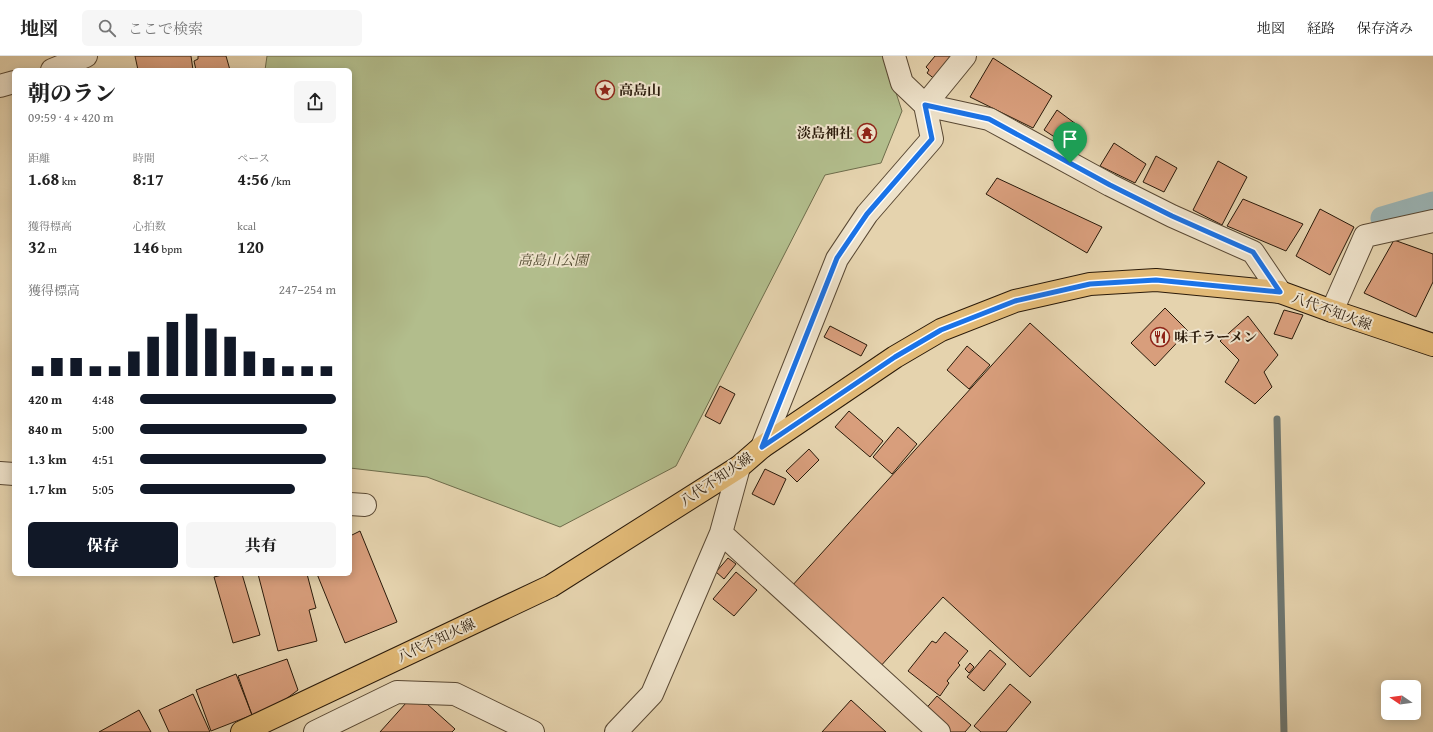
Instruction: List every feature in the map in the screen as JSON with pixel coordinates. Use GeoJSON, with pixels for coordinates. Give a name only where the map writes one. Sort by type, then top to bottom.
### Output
{"type":"FeatureCollection","features":[{"type":"Feature","properties":{"kind":"main road","name":"八代不知火線"},"geometry":{"type":"LineString","coordinates":[[242,732],[551,586],[739,467],[762,447],[895,357],[941,330],[1015,301],[1090,284],[1156,280],[1280,292],[1332,312],[1433,345]]}},
{"type":"Feature","properties":{"kind":"street"},"geometry":{"type":"LineString","coordinates":[[57,68],[86,56]]}},
{"type":"Feature","properties":{"kind":"street"},"geometry":{"type":"LineString","coordinates":[[894,56],[902,84],[925,105],[989,119],[1110,185],[1172,216],[1253,252],[1280,292]]}},
{"type":"Feature","properties":{"kind":"street"},"geometry":{"type":"LineString","coordinates":[[925,105],[965,56]]}},
{"type":"Feature","properties":{"kind":"street"},"geometry":{"type":"LineString","coordinates":[[0,86],[12,83]]}},
{"type":"Feature","properties":{"kind":"street"},"geometry":{"type":"LineString","coordinates":[[762,447],[837,258],[867,214],[932,139],[925,105]]}},
{"type":"Feature","properties":{"kind":"street"},"geometry":{"type":"LineString","coordinates":[[1332,312],[1365,236],[1433,221]]}},
{"type":"Feature","properties":{"kind":"street"},"geometry":{"type":"LineString","coordinates":[[616,732],[652,694],[721,533],[739,467]]}},
{"type":"Feature","properties":{"kind":"street"},"geometry":{"type":"LineString","coordinates":[[0,472],[12,474]]}},
{"type":"Feature","properties":{"kind":"street"},"geometry":{"type":"LineString","coordinates":[[721,533],[939,732]]}},
{"type":"Feature","properties":{"kind":"street"},"geometry":{"type":"LineString","coordinates":[[315,732],[397,692],[455,694],[533,732]]}},
{"type":"Feature","properties":{"kind":"green space","name":"高島山公園"},"geometry":{"type":"Polygon","coordinates":[[[267,56],[884,56],[902,111],[881,163],[825,175],[676,466],[560,527],[427,477],[352,468],[352,68],[265,68],[267,56]]]}},
{"type":"Feature","properties":{"kind":"building"},"geometry":{"type":"Polygon","coordinates":[[[135,56],[191,56],[193,68],[138,68],[135,56]]]}},
{"type":"Feature","properties":{"kind":"building"},"geometry":{"type":"Polygon","coordinates":[[[198,56],[226,56],[229,68],[196,68],[194,61],[198,59],[198,56]]]}},
{"type":"Feature","properties":{"kind":"building"},"geometry":{"type":"Polygon","coordinates":[[[935,56],[950,56],[958,63],[936,80],[927,73],[929,70],[926,67],[935,56]]]}},
{"type":"Feature","properties":{"kind":"building"},"geometry":{"type":"Polygon","coordinates":[[[993,58],[1052,96],[1033,128],[970,97],[993,58]]]}},
{"type":"Feature","properties":{"kind":"building"},"geometry":{"type":"Polygon","coordinates":[[[1057,110],[1084,130],[1071,148],[1044,130],[1057,110]]]}},
{"type":"Feature","properties":{"kind":"building"},"geometry":{"type":"Polygon","coordinates":[[[1114,143],[1146,164],[1135,183],[1100,166],[1114,143]]]}},
{"type":"Feature","properties":{"kind":"building"},"geometry":{"type":"Polygon","coordinates":[[[1156,156],[1177,168],[1164,192],[1143,182],[1156,156]]]}},
{"type":"Feature","properties":{"kind":"building"},"geometry":{"type":"Polygon","coordinates":[[[1218,161],[1247,177],[1222,225],[1193,210],[1218,161]]]}},
{"type":"Feature","properties":{"kind":"building"},"geometry":{"type":"Polygon","coordinates":[[[997,178],[1102,227],[1087,253],[986,194],[997,178]]]}},
{"type":"Feature","properties":{"kind":"building"},"geometry":{"type":"Polygon","coordinates":[[[1243,199],[1303,224],[1286,251],[1227,226],[1243,199]]]}},
{"type":"Feature","properties":{"kind":"building"},"geometry":{"type":"Polygon","coordinates":[[[1320,209],[1354,227],[1330,275],[1296,256],[1320,209]]]}},
{"type":"Feature","properties":{"kind":"building"},"geometry":{"type":"Polygon","coordinates":[[[1394,240],[1433,254],[1433,282],[1416,317],[1364,293],[1394,240]]]}},
{"type":"Feature","properties":{"kind":"building","name":"味千ラーメン"},"geometry":{"type":"Polygon","coordinates":[[[1165,308],[1188,331],[1155,366],[1131,343],[1165,308]]]}},
{"type":"Feature","properties":{"kind":"building"},"geometry":{"type":"Polygon","coordinates":[[[1284,310],[1303,315],[1292,339],[1274,334],[1284,310]]]}},
{"type":"Feature","properties":{"kind":"building"},"geometry":{"type":"Polygon","coordinates":[[[1248,316],[1278,355],[1264,372],[1272,387],[1255,404],[1225,382],[1239,360],[1220,341],[1248,316]]]}},
{"type":"Feature","properties":{"kind":"building"},"geometry":{"type":"Polygon","coordinates":[[[1030,323],[1205,483],[1030,677],[943,597],[879,668],[791,587],[1030,323]]]}},
{"type":"Feature","properties":{"kind":"building"},"geometry":{"type":"Polygon","coordinates":[[[830,326],[867,345],[861,356],[824,337],[830,326]]]}},
{"type":"Feature","properties":{"kind":"building"},"geometry":{"type":"Polygon","coordinates":[[[967,346],[990,365],[969,389],[947,370],[967,346]]]}},
{"type":"Feature","properties":{"kind":"building"},"geometry":{"type":"Polygon","coordinates":[[[720,386],[735,394],[720,424],[705,416],[720,386]]]}},
{"type":"Feature","properties":{"kind":"building"},"geometry":{"type":"Polygon","coordinates":[[[849,411],[883,441],[870,457],[835,427],[849,411]]]}},
{"type":"Feature","properties":{"kind":"building"},"geometry":{"type":"Polygon","coordinates":[[[898,427],[917,444],[892,474],[873,457],[898,427]]]}},
{"type":"Feature","properties":{"kind":"building"},"geometry":{"type":"Polygon","coordinates":[[[809,449],[819,460],[797,482],[786,471],[809,449]]]}},
{"type":"Feature","properties":{"kind":"building"},"geometry":{"type":"Polygon","coordinates":[[[765,469],[786,479],[774,505],[752,494],[765,469]]]}},
{"type":"Feature","properties":{"kind":"building"},"geometry":{"type":"Polygon","coordinates":[[[360,531],[397,622],[345,643],[318,576],[352,576],[352,535],[360,531]]]}},
{"type":"Feature","properties":{"kind":"building"},"geometry":{"type":"Polygon","coordinates":[[[728,558],[736,564],[724,579],[716,572],[728,558]]]}},
{"type":"Feature","properties":{"kind":"building"},"geometry":{"type":"Polygon","coordinates":[[[736,572],[757,590],[734,616],[713,599],[736,572]]]}},
{"type":"Feature","properties":{"kind":"building"},"geometry":{"type":"Polygon","coordinates":[[[243,576],[260,635],[233,643],[214,577],[243,576]]]}},
{"type":"Feature","properties":{"kind":"building"},"geometry":{"type":"Polygon","coordinates":[[[259,576],[308,576],[316,608],[309,610],[317,641],[278,651],[259,576]]]}},
{"type":"Feature","properties":{"kind":"building"},"geometry":{"type":"Polygon","coordinates":[[[945,632],[968,651],[958,663],[960,665],[947,681],[949,683],[940,696],[908,671],[932,641],[936,643],[945,632]]]}},
{"type":"Feature","properties":{"kind":"building"},"geometry":{"type":"Polygon","coordinates":[[[990,650],[1006,664],[984,691],[967,677],[990,650]]]}},
{"type":"Feature","properties":{"kind":"building"},"geometry":{"type":"Polygon","coordinates":[[[287,659],[298,690],[274,708],[252,715],[238,676],[287,659]]]}},
{"type":"Feature","properties":{"kind":"building"},"geometry":{"type":"Polygon","coordinates":[[[970,663],[974,667],[969,673],[965,669],[970,663]]]}},
{"type":"Feature","properties":{"kind":"building"},"geometry":{"type":"Polygon","coordinates":[[[236,674],[252,715],[211,731],[196,690],[236,674]]]}},
{"type":"Feature","properties":{"kind":"building"},"geometry":{"type":"Polygon","coordinates":[[[1010,684],[1031,702],[1006,732],[981,732],[974,726],[1010,684]]]}},
{"type":"Feature","properties":{"kind":"building"},"geometry":{"type":"Polygon","coordinates":[[[193,694],[210,732],[169,732],[159,710],[193,694]]]}},
{"type":"Feature","properties":{"kind":"building"},"geometry":{"type":"Polygon","coordinates":[[[937,696],[971,725],[965,732],[944,732],[922,713],[937,696]]]}},
{"type":"Feature","properties":{"kind":"building"},"geometry":{"type":"Polygon","coordinates":[[[851,700],[886,732],[822,732],[851,700]]]}},
{"type":"Feature","properties":{"kind":"building"},"geometry":{"type":"Polygon","coordinates":[[[406,703],[426,703],[455,729],[452,732],[380,732],[406,703]]]}},
{"type":"Feature","properties":{"kind":"building"},"geometry":{"type":"Polygon","coordinates":[[[139,710],[151,732],[99,732],[139,710]]]}},
{"type":"Feature","properties":{"kind":"waterway"},"geometry":{"type":"LineString","coordinates":[[1382,218],[1433,203]]}},
{"type":"Feature","properties":{"kind":"waterway"},"geometry":{"type":"LineString","coordinates":[[1277,419],[1284,732]]}},
{"type":"Feature","properties":{"kind":"place","name":"高島山"},"geometry":{"type":"Point","coordinates":[605,90]}},
{"type":"Feature","properties":{"kind":"place","name":"淡島神社"},"geometry":{"type":"Point","coordinates":[867,133]}},
{"type":"Feature","properties":{"kind":"place","name":"味千ラーメン"},"geometry":{"type":"Point","coordinates":[1160,337]}},
{"type":"Feature","properties":{"kind":"route"},"geometry":{"type":"LineString","coordinates":[[925,105],[989,119],[1070,163],[1172,216],[1253,252],[1280,292],[1156,280],[1090,284],[1015,301],[941,330],[895,357],[762,447],[837,258],[867,214],[932,139],[925,105]]}}]}
